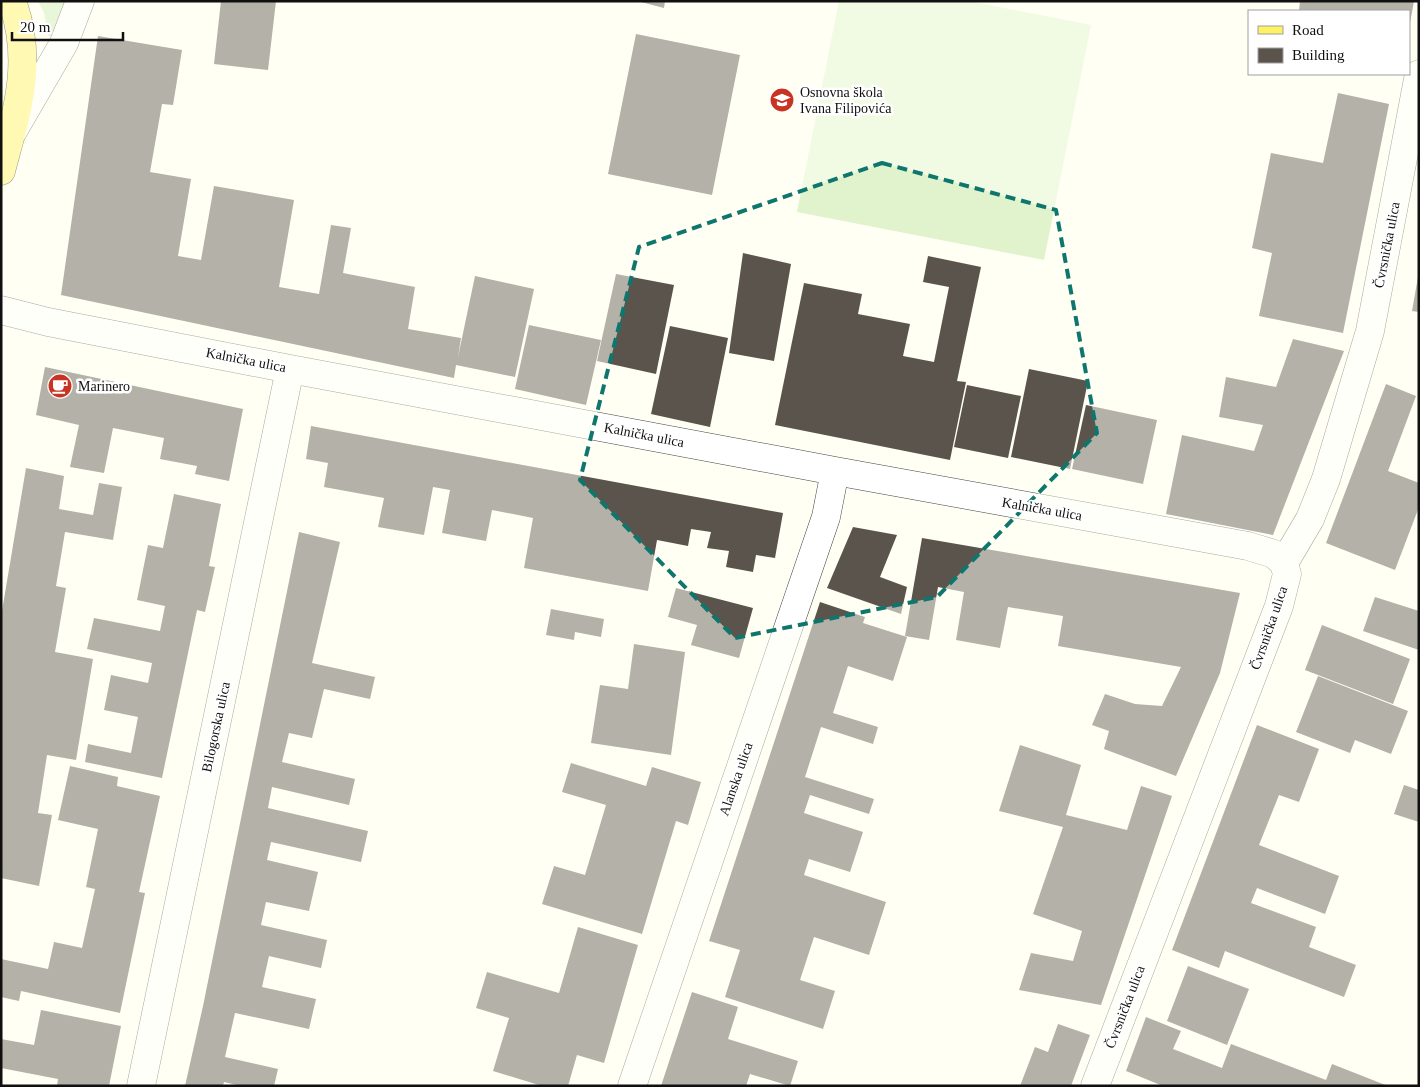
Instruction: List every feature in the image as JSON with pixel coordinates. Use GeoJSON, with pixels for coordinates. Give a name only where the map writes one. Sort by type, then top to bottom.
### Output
{"type":"FeatureCollection","features":[{"type":"Feature","properties":{"kind":"main road"},"geometry":{"type":"LineString","coordinates":[[1,171],[19,105],[24,62],[19,21],[12,1]]}},
{"type":"Feature","properties":{"kind":"street"},"geometry":{"type":"LineString","coordinates":[[11,134],[64,42],[80,1]]}},
{"type":"Feature","properties":{"kind":"street","name":"Čvrsnička ulica"},"geometry":{"type":"LineString","coordinates":[[1096,1086],[1279,606],[1287,574],[1284,563],[1310,519],[1326,479],[1370,331],[1419,74]]}},
{"type":"Feature","properties":{"kind":"street","name":"Kalnička ulica"},"geometry":{"type":"LineString","coordinates":[[1,310],[48,322],[290,369],[1248,546],[1274,554],[1284,563]]}},
{"type":"Feature","properties":{"kind":"street","name":"Bilogorska ulica"},"geometry":{"type":"LineString","coordinates":[[141,1086],[290,369]]}},
{"type":"Feature","properties":{"kind":"street","name":"Alanska ulica"},"geometry":{"type":"LineString","coordinates":[[632,1086],[826,517],[835,471]]}},
{"type":"Feature","properties":{"kind":"highlighted area"},"geometry":{"type":"Polygon","coordinates":[[[882,163],[1056,210],[1097,433],[937,597],[735,638],[580,480],[639,247],[882,163]]]}},
{"type":"Feature","properties":{"kind":"green space"},"geometry":{"type":"Polygon","coordinates":[[[38,1],[69,1],[52,37],[48,35],[44,13],[38,1]]]}},
{"type":"Feature","properties":{"kind":"green space"},"geometry":{"type":"Polygon","coordinates":[[[839,1],[969,1],[1091,25],[1044,260],[797,212],[839,1]]]}},
{"type":"Feature","properties":{"kind":"building"},"geometry":{"type":"Polygon","coordinates":[[[221,1],[276,1],[268,70],[214,64],[221,1]]]}},
{"type":"Feature","properties":{"kind":"building"},"geometry":{"type":"Polygon","coordinates":[[[637,1],[665,1],[664,8],[637,1]]]}},
{"type":"Feature","properties":{"kind":"building"},"geometry":{"type":"Polygon","coordinates":[[[1300,1],[1414,1],[1410,23],[1410,10],[1299,10],[1300,1]]]}},
{"type":"Feature","properties":{"kind":"building"},"geometry":{"type":"Polygon","coordinates":[[[636,34],[740,55],[712,195],[608,174],[636,34]]]}},
{"type":"Feature","properties":{"kind":"building"},"geometry":{"type":"Polygon","coordinates":[[[98,36],[182,50],[173,105],[162,104],[150,172],[191,179],[178,256],[201,260],[214,186],[294,200],[279,287],[319,294],[331,225],[351,228],[343,273],[415,287],[408,329],[461,338],[458,357],[475,276],[534,289],[515,377],[456,365],[454,378],[61,295],[98,36]]]}},
{"type":"Feature","properties":{"kind":"building"},"geometry":{"type":"Polygon","coordinates":[[[1338,93],[1389,104],[1343,333],[1259,316],[1272,253],[1252,248],[1271,153],[1323,163],[1338,93]]]}},
{"type":"Feature","properties":{"kind":"building"},"geometry":{"type":"Polygon","coordinates":[[[743,253],[791,264],[774,361],[729,353],[743,253]]]}},
{"type":"Feature","properties":{"kind":"building"},"geometry":{"type":"Polygon","coordinates":[[[928,256],[981,267],[957,381],[966,382],[950,460],[775,425],[804,283],[862,294],[858,314],[910,324],[903,356],[934,362],[949,287],[923,282],[928,256]]]}},
{"type":"Feature","properties":{"kind":"building"},"geometry":{"type":"Polygon","coordinates":[[[616,274],[674,285],[656,374],[597,361],[616,274]]]}},
{"type":"Feature","properties":{"kind":"building"},"geometry":{"type":"Polygon","coordinates":[[[1419,277],[1419,312],[1412,311],[1419,277]]]}},
{"type":"Feature","properties":{"kind":"building"},"geometry":{"type":"Polygon","coordinates":[[[529,325],[601,340],[586,405],[515,389],[529,325]]]}},
{"type":"Feature","properties":{"kind":"building"},"geometry":{"type":"Polygon","coordinates":[[[670,326],[728,338],[710,427],[651,414],[670,326]]]}},
{"type":"Feature","properties":{"kind":"building"},"geometry":{"type":"Polygon","coordinates":[[[1293,339],[1344,351],[1273,535],[1166,514],[1182,435],[1254,451],[1263,425],[1219,417],[1226,377],[1276,387],[1293,339]]]}},
{"type":"Feature","properties":{"kind":"building"},"geometry":{"type":"Polygon","coordinates":[[[45,367],[243,409],[229,481],[195,474],[197,466],[160,459],[164,438],[113,428],[104,473],[70,467],[79,425],[36,415],[45,367]]]}},
{"type":"Feature","properties":{"kind":"building"},"geometry":{"type":"Polygon","coordinates":[[[1029,369],[1088,381],[1070,469],[1011,457],[1029,369]]]}},
{"type":"Feature","properties":{"kind":"building"},"geometry":{"type":"Polygon","coordinates":[[[1386,384],[1416,396],[1388,471],[1419,483],[1419,507],[1395,570],[1326,543],[1386,384]]]}},
{"type":"Feature","properties":{"kind":"building"},"geometry":{"type":"Polygon","coordinates":[[[967,385],[1021,396],[1008,458],[954,447],[967,385]]]}},
{"type":"Feature","properties":{"kind":"building"},"geometry":{"type":"Polygon","coordinates":[[[1086,405],[1157,420],[1143,484],[1072,469],[1086,405]]]}},
{"type":"Feature","properties":{"kind":"building"},"geometry":{"type":"Polygon","coordinates":[[[311,426],[783,513],[775,558],[756,555],[753,572],[726,567],[729,551],[707,548],[711,532],[691,529],[688,546],[657,540],[648,591],[524,568],[533,518],[492,510],[486,541],[442,533],[450,490],[433,487],[424,535],[378,527],[384,498],[324,487],[328,463],[306,459],[311,426]]]}},
{"type":"Feature","properties":{"kind":"building"},"geometry":{"type":"Polygon","coordinates":[[[26,468],[64,476],[59,509],[93,515],[99,483],[122,487],[113,540],[65,532],[56,586],[66,588],[55,652],[93,659],[76,760],[47,755],[38,813],[52,815],[39,886],[1,878],[1,617],[26,468]]]}},
{"type":"Feature","properties":{"kind":"building"},"geometry":{"type":"Polygon","coordinates":[[[174,494],[221,504],[209,566],[215,567],[205,612],[197,610],[162,778],[85,762],[88,744],[131,753],[138,717],[104,710],[111,675],[148,683],[152,663],[87,649],[94,618],[160,631],[165,606],[137,600],[148,545],[163,548],[174,494]]]}},
{"type":"Feature","properties":{"kind":"building"},"geometry":{"type":"Polygon","coordinates":[[[853,527],[897,535],[880,577],[907,587],[901,614],[827,588],[853,527]]]}},
{"type":"Feature","properties":{"kind":"building"},"geometry":{"type":"Polygon","coordinates":[[[299,532],[340,542],[312,663],[375,677],[370,699],[324,689],[312,738],[289,733],[282,762],[355,779],[349,805],[272,787],[268,808],[368,831],[361,862],[271,842],[267,860],[318,872],[309,911],[266,902],[261,925],[327,940],[321,968],[269,956],[262,987],[316,999],[309,1029],[235,1013],[225,1057],[278,1069],[274,1086],[241,1086],[224,1082],[223,1086],[185,1086],[203,1006],[299,532]]]}},
{"type":"Feature","properties":{"kind":"building"},"geometry":{"type":"Polygon","coordinates":[[[922,538],[1240,593],[1220,673],[1176,776],[1104,749],[1109,731],[1092,725],[1105,694],[1135,704],[1162,706],[1181,667],[1058,646],[1063,616],[1008,607],[1000,648],[956,640],[964,592],[938,587],[929,640],[905,636],[922,538]]]}},
{"type":"Feature","properties":{"kind":"building"},"geometry":{"type":"Polygon","coordinates":[[[676,588],[753,608],[739,658],[691,645],[697,625],[668,617],[676,588]]]}},
{"type":"Feature","properties":{"kind":"building"},"geometry":{"type":"Polygon","coordinates":[[[1375,597],[1419,611],[1419,650],[1363,631],[1375,597]]]}},
{"type":"Feature","properties":{"kind":"building"},"geometry":{"type":"Polygon","coordinates":[[[820,602],[865,617],[863,623],[907,637],[893,681],[848,666],[833,713],[878,727],[873,744],[821,727],[805,777],[874,799],[869,814],[810,795],[804,813],[863,832],[850,872],[809,859],[804,875],[886,902],[869,955],[814,937],[800,980],[835,991],[823,1029],[725,997],[740,950],[709,941],[820,602]]]}},
{"type":"Feature","properties":{"kind":"building"},"geometry":{"type":"Polygon","coordinates":[[[551,609],[604,619],[601,637],[575,632],[574,640],[546,635],[551,609]]]}},
{"type":"Feature","properties":{"kind":"building"},"geometry":{"type":"Polygon","coordinates":[[[1322,625],[1410,659],[1393,704],[1305,670],[1322,625]]]}},
{"type":"Feature","properties":{"kind":"building"},"geometry":{"type":"Polygon","coordinates":[[[634,644],[685,652],[671,755],[591,743],[600,685],[628,689],[634,644]]]}},
{"type":"Feature","properties":{"kind":"building"},"geometry":{"type":"Polygon","coordinates":[[[1318,676],[1408,711],[1391,754],[1355,740],[1350,753],[1296,732],[1318,676]]]}},
{"type":"Feature","properties":{"kind":"building"},"geometry":{"type":"Polygon","coordinates":[[[1257,725],[1319,749],[1299,802],[1279,795],[1259,845],[1339,876],[1325,914],[1257,888],[1251,903],[1316,927],[1309,947],[1356,965],[1344,997],[1225,951],[1219,968],[1172,950],[1257,725]]]}},
{"type":"Feature","properties":{"kind":"building"},"geometry":{"type":"Polygon","coordinates":[[[1020,745],[1081,765],[1066,815],[1127,830],[1141,786],[1172,796],[1101,1005],[1019,990],[1031,953],[1073,961],[1082,931],[1033,914],[1063,827],[999,811],[1020,745]]]}},
{"type":"Feature","properties":{"kind":"building"},"geometry":{"type":"Polygon","coordinates":[[[571,763],[646,786],[652,767],[701,782],[688,825],[676,821],[642,934],[542,904],[554,866],[585,875],[606,805],[562,792],[571,763]]]}},
{"type":"Feature","properties":{"kind":"building"},"geometry":{"type":"Polygon","coordinates":[[[70,766],[118,777],[117,786],[160,796],[139,892],[145,893],[120,1013],[21,991],[19,1001],[1,997],[1,959],[48,969],[54,942],[82,948],[95,889],[86,887],[98,829],[58,820],[70,766]]]}},
{"type":"Feature","properties":{"kind":"building"},"geometry":{"type":"Polygon","coordinates":[[[1404,785],[1419,790],[1419,822],[1394,814],[1404,785]]]}},
{"type":"Feature","properties":{"kind":"building"},"geometry":{"type":"Polygon","coordinates":[[[578,927],[638,945],[604,1063],[577,1055],[568,1086],[542,1086],[493,1071],[509,1018],[476,1008],[487,972],[559,993],[578,927]]]}},
{"type":"Feature","properties":{"kind":"building"},"geometry":{"type":"Polygon","coordinates":[[[1188,966],[1249,989],[1227,1045],[1167,1021],[1188,966]]]}},
{"type":"Feature","properties":{"kind":"building"},"geometry":{"type":"Polygon","coordinates":[[[692,992],[738,1007],[728,1039],[798,1061],[790,1086],[750,1074],[746,1086],[661,1086],[692,992]]]}},
{"type":"Feature","properties":{"kind":"building"},"geometry":{"type":"Polygon","coordinates":[[[41,1010],[121,1026],[109,1086],[57,1086],[58,1079],[1,1068],[1,1039],[34,1045],[41,1010]]]}},
{"type":"Feature","properties":{"kind":"building"},"geometry":{"type":"Polygon","coordinates":[[[1146,1017],[1181,1031],[1173,1049],[1222,1068],[1231,1044],[1326,1080],[1332,1064],[1388,1086],[1163,1086],[1126,1071],[1146,1017]]]}},
{"type":"Feature","properties":{"kind":"building"},"geometry":{"type":"Polygon","coordinates":[[[1058,1024],[1090,1035],[1071,1086],[1020,1086],[1035,1047],[1048,1052],[1058,1024]]]}},
{"type":"Feature","properties":{"kind":"place","name":"Osnovna škola Ivana Filipovića"},"geometry":{"type":"Point","coordinates":[782,100]}},
{"type":"Feature","properties":{"kind":"place","name":"Marinero"},"geometry":{"type":"Point","coordinates":[60,386]}}]}
